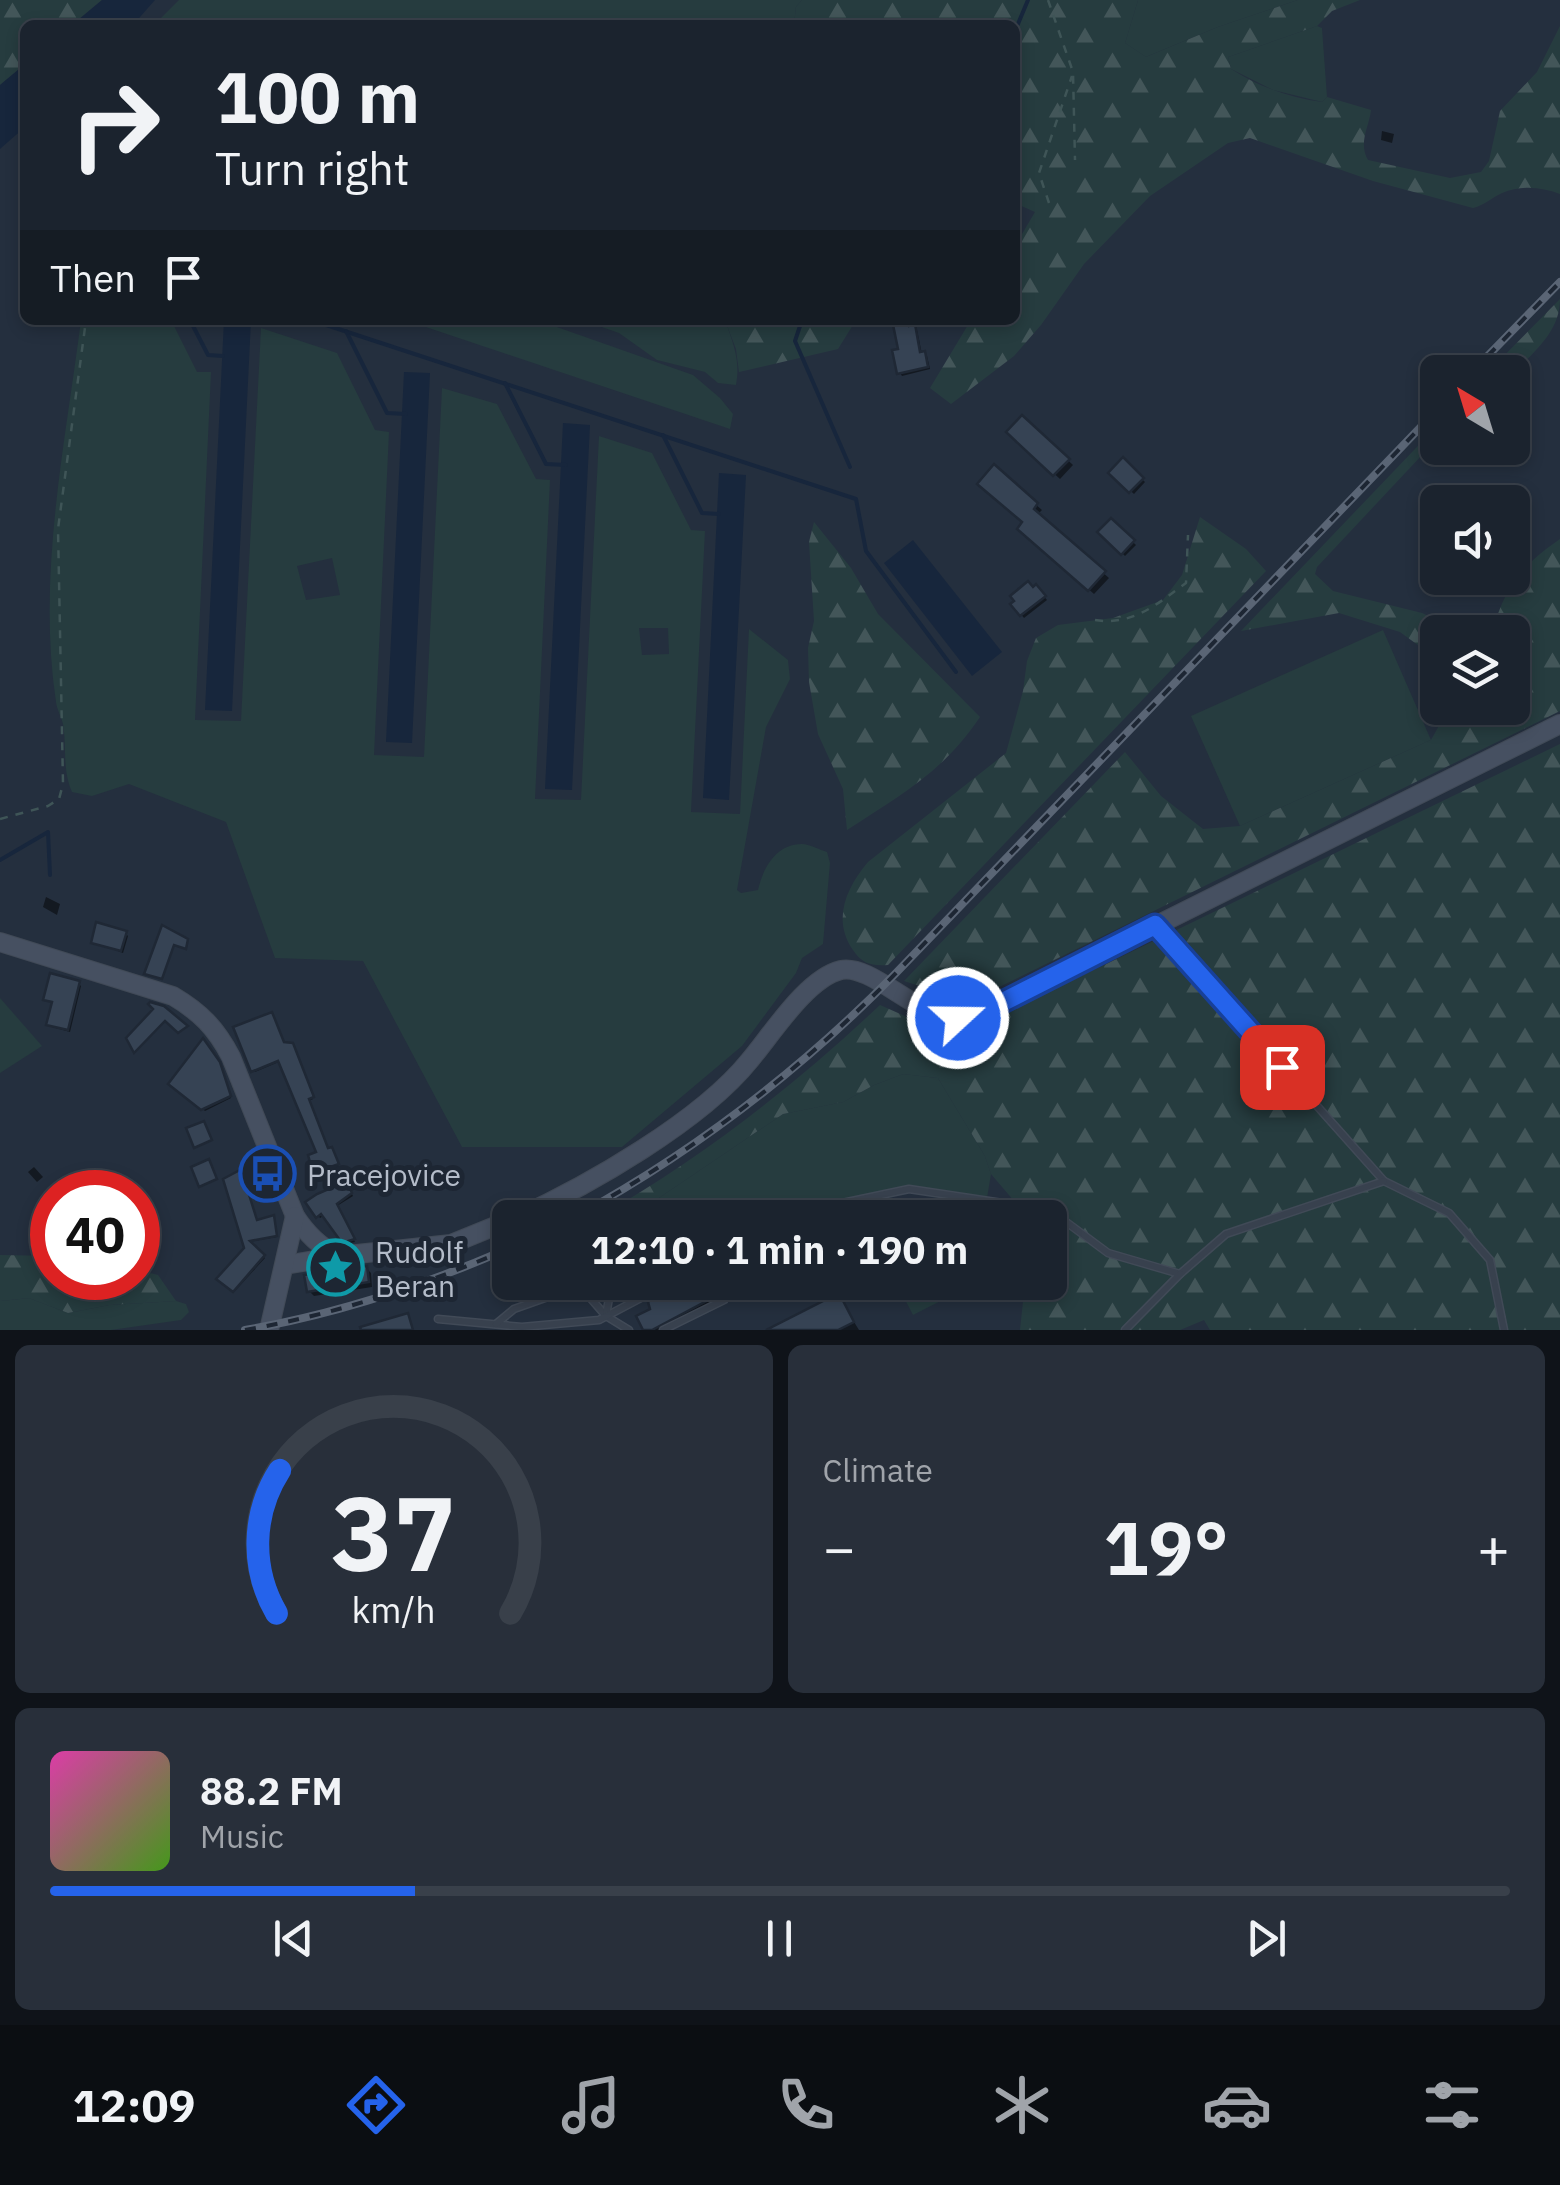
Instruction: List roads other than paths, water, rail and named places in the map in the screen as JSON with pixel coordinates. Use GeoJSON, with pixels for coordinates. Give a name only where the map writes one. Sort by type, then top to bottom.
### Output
{"type":"FeatureCollection","features":[{"type":"Feature","properties":{"kind":"street"},"geometry":{"type":"LineString","coordinates":[[551,1200],[707,1102],[744,1068],[802,997],[822,979],[843,969],[859,971],[934,1013],[958,1018],[995,1006],[1560,724]]}},
{"type":"Feature","properties":{"kind":"street"},"geometry":{"type":"LineString","coordinates":[[0,942],[172,996],[198,1011],[220,1035],[296,1216],[314,1241],[338,1256]]}},
{"type":"Feature","properties":{"kind":"street"},"geometry":{"type":"LineString","coordinates":[[270,1330],[296,1216]]}},
{"type":"Feature","properties":{"kind":"street"},"geometry":{"type":"LineString","coordinates":[[285,1266],[451,1244],[492,1227]]}},
{"type":"Feature","properties":{"kind":"lane"},"geometry":{"type":"LineString","coordinates":[[1155,925],[1384,1181],[1449,1213],[1490,1260],[1504,1330]]}},
{"type":"Feature","properties":{"kind":"lane"},"geometry":{"type":"LineString","coordinates":[[1125,1330],[1226,1234],[1384,1181]]}},
{"type":"Feature","properties":{"kind":"lane"},"geometry":{"type":"LineString","coordinates":[[857,1200],[909,1189],[983,1200]]}},
{"type":"Feature","properties":{"kind":"lane"},"geometry":{"type":"LineString","coordinates":[[1067,1223],[1108,1253],[1180,1274]]}},
{"type":"Feature","properties":{"kind":"lane"},"geometry":{"type":"LineString","coordinates":[[496,1324],[514,1309],[540,1300]]}},
{"type":"Feature","properties":{"kind":"lane"},"geometry":{"type":"LineString","coordinates":[[592,1300],[606,1316],[629,1330]]}},
{"type":"Feature","properties":{"kind":"lane"},"geometry":{"type":"LineString","coordinates":[[606,1316],[609,1300]]}},
{"type":"Feature","properties":{"kind":"lane"},"geometry":{"type":"LineString","coordinates":[[438,1318],[522,1327],[598,1320],[637,1300]]}},
{"type":"Feature","properties":{"kind":"lane"},"geometry":{"type":"LineString","coordinates":[[663,1330],[724,1300]]}},
{"type":"Feature","properties":{"kind":"water"},"geometry":{"type":"Polygon","coordinates":[[[102,0],[155,0],[137,20],[78,20],[102,0]]]}},
{"type":"Feature","properties":{"kind":"water"},"geometry":{"type":"Polygon","coordinates":[[[20,68],[20,131],[0,149],[0,85],[20,68]]]}},
{"type":"Feature","properties":{"kind":"water"},"geometry":{"type":"Polygon","coordinates":[[[224,325],[251,325],[232,711],[205,710],[224,325]]]}},
{"type":"Feature","properties":{"kind":"water"},"geometry":{"type":"Polygon","coordinates":[[[404,372],[430,373],[412,743],[386,742],[404,372]]]}},
{"type":"Feature","properties":{"kind":"water"},"geometry":{"type":"Polygon","coordinates":[[[563,423],[590,425],[572,790],[545,789],[563,423]]]}},
{"type":"Feature","properties":{"kind":"water"},"geometry":{"type":"Polygon","coordinates":[[[719,473],[746,475],[729,800],[703,798],[719,473]]]}},
{"type":"Feature","properties":{"kind":"water"},"geometry":{"type":"Polygon","coordinates":[[[913,540],[1002,652],[972,676],[884,563],[913,540]]]}},
{"type":"Feature","properties":{"kind":"waterway"},"geometry":{"type":"LineString","coordinates":[[1020,20],[1028,0]]}},
{"type":"Feature","properties":{"kind":"waterway"},"geometry":{"type":"LineString","coordinates":[[193,325],[208,355],[223,356]]}},
{"type":"Feature","properties":{"kind":"waterway"},"geometry":{"type":"LineString","coordinates":[[326,325],[856,499],[866,551],[956,672]]}},
{"type":"Feature","properties":{"kind":"waterway"},"geometry":{"type":"LineString","coordinates":[[800,325],[795,341],[850,467]]}},
{"type":"Feature","properties":{"kind":"waterway"},"geometry":{"type":"LineString","coordinates":[[346,331],[387,413],[406,414]]}},
{"type":"Feature","properties":{"kind":"waterway"},"geometry":{"type":"LineString","coordinates":[[505,383],[546,464],[566,465]]}},
{"type":"Feature","properties":{"kind":"waterway"},"geometry":{"type":"LineString","coordinates":[[663,435],[702,513],[719,514]]}},
{"type":"Feature","properties":{"kind":"waterway"},"geometry":{"type":"LineString","coordinates":[[0,860],[48,832],[50,875]]}},
{"type":"Feature","properties":{"kind":"railway"},"geometry":{"type":"LineString","coordinates":[[1489,355],[1560,282]]}},
{"type":"Feature","properties":{"kind":"railway"},"geometry":{"type":"LineString","coordinates":[[605,1200],[744,1108],[860,1009],[1420,428]]}},
{"type":"Feature","properties":{"kind":"railway"},"geometry":{"type":"LineString","coordinates":[[245,1330],[380,1297],[492,1255]]}},
{"type":"Feature","properties":{"kind":"place","name":"Pracejovice"},"geometry":{"type":"Point","coordinates":[268,1174]}},
{"type":"Feature","properties":{"kind":"place","name":"Rudolf Beran"},"geometry":{"type":"Point","coordinates":[336,1268]}}]}
